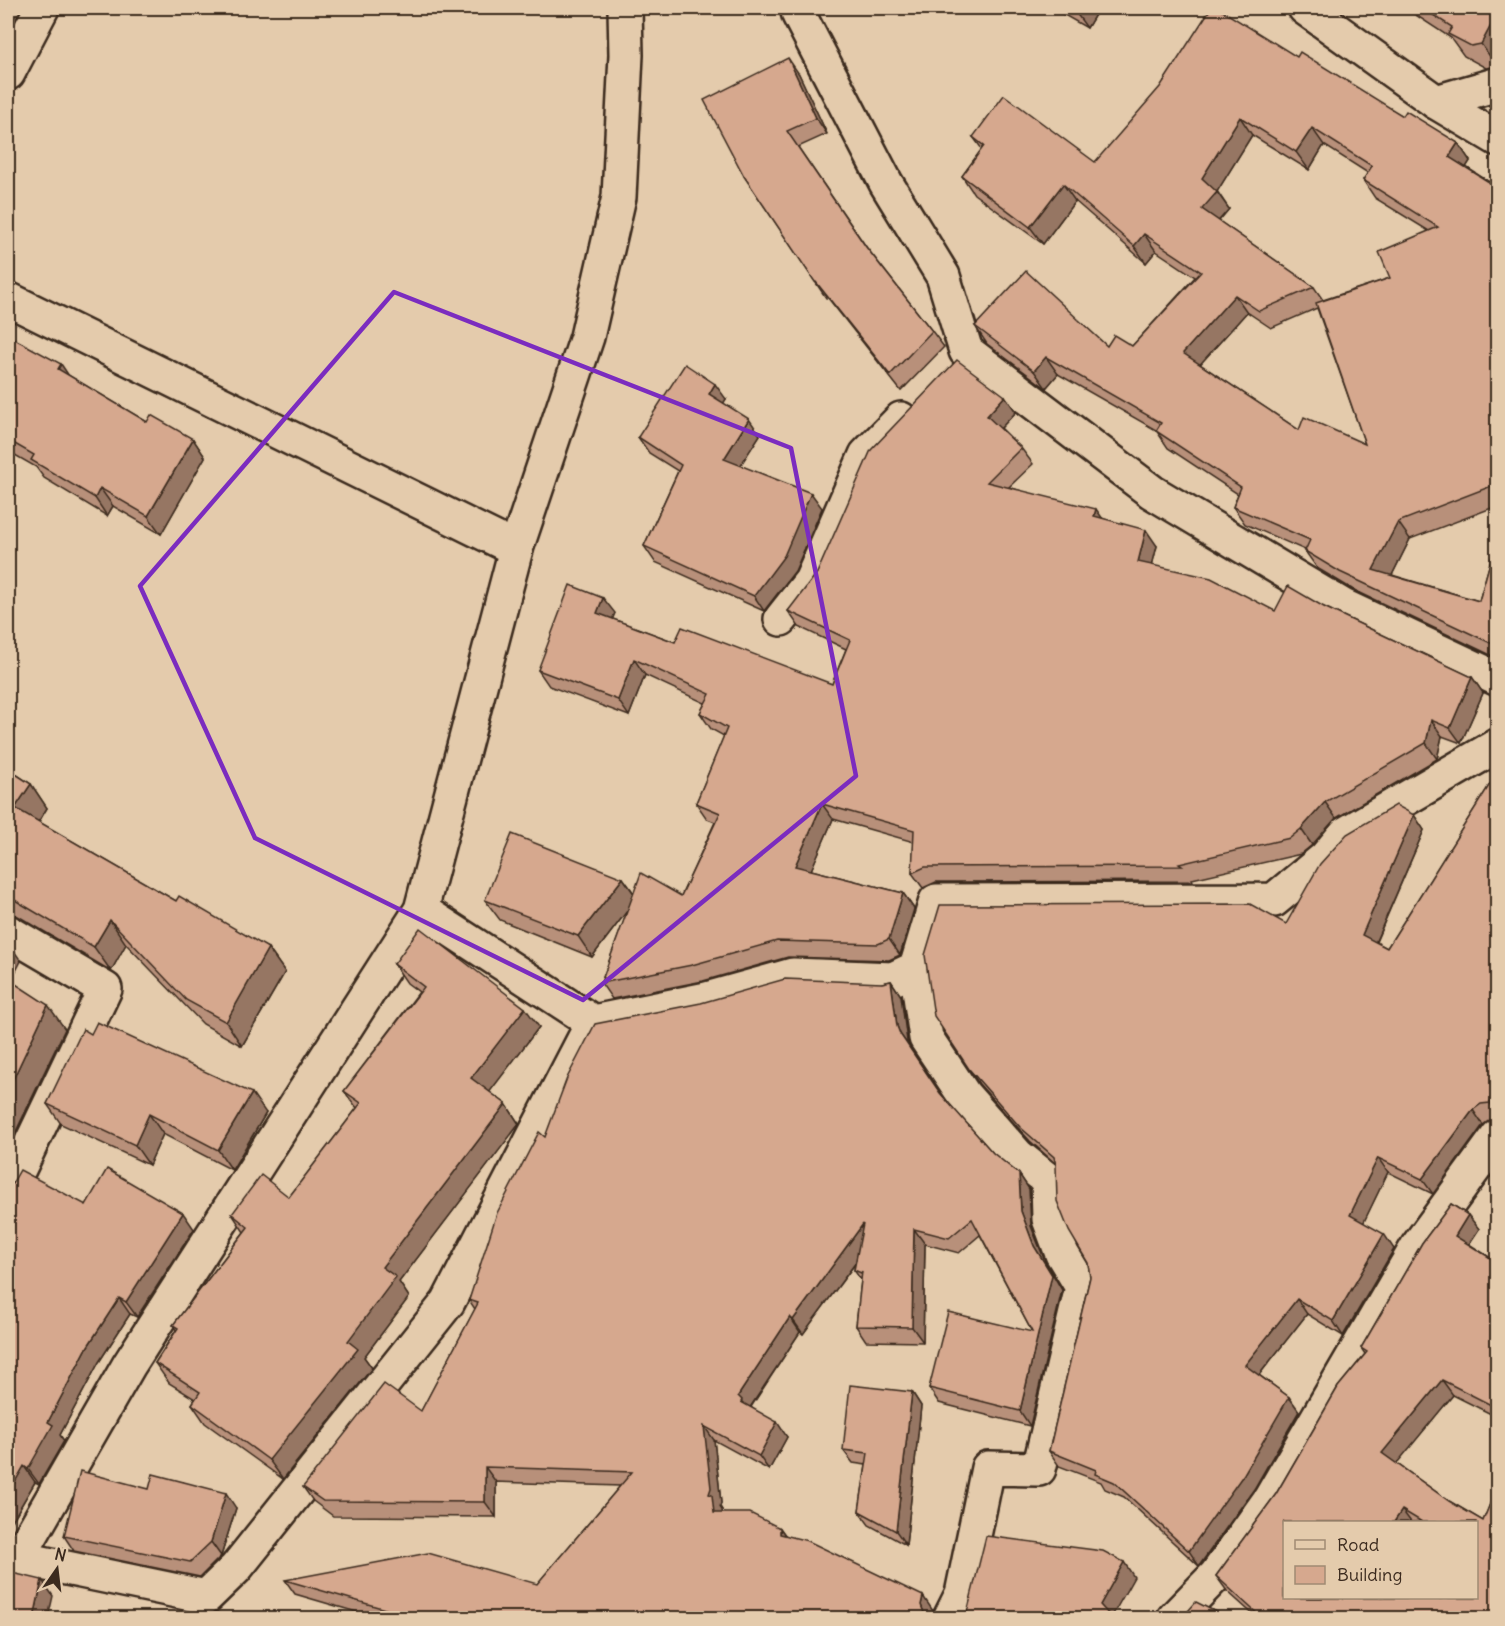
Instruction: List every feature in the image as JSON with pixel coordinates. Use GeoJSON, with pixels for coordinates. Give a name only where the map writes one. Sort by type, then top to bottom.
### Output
{"type":"FeatureCollection","features":[{"type":"Feature","properties":{"kind":"street"},"geometry":{"type":"LineString","coordinates":[[8,73],[42,8]]}},
{"type":"Feature","properties":{"kind":"street"},"geometry":{"type":"LineString","coordinates":[[593,1022],[448,1302],[236,1568],[206,1597],[11,1559],[129,1365],[421,910],[516,549],[587,337],[619,197],[626,55],[625,8]]}},
{"type":"Feature","properties":{"kind":"street"},"geometry":{"type":"LineString","coordinates":[[798,8],[799,15],[886,183],[943,276],[966,351],[1152,492],[1343,606],[1497,679]]}},
{"type":"Feature","properties":{"kind":"street"},"geometry":{"type":"LineString","coordinates":[[1305,8],[1436,102],[1497,139]]}},
{"type":"Feature","properties":{"kind":"street"},"geometry":{"type":"LineString","coordinates":[[1436,102],[1497,84]]}},
{"type":"Feature","properties":{"kind":"street"},"geometry":{"type":"LineString","coordinates":[[8,299],[516,549]]}},
{"type":"Feature","properties":{"kind":"street"},"geometry":{"type":"LineString","coordinates":[[943,375],[966,351]]}},
{"type":"Feature","properties":{"kind":"street"},"geometry":{"type":"LineString","coordinates":[[781,619],[811,581],[866,456],[920,399]]}},
{"type":"Feature","properties":{"kind":"street"},"geometry":{"type":"LineString","coordinates":[[950,1618],[962,1594],[988,1468],[1039,1469],[1082,1287],[1062,1254],[1049,1219],[1048,1180],[1017,1155],[964,1095],[926,1038],[916,968],[936,901],[1274,900],[1325,858],[1345,834],[1497,745]]}},
{"type":"Feature","properties":{"kind":"street"},"geometry":{"type":"LineString","coordinates":[[421,910],[593,1022],[706,999],[793,975],[893,979],[916,968]]}},
{"type":"Feature","properties":{"kind":"street"},"geometry":{"type":"LineString","coordinates":[[8,932],[105,989],[10,1181]]}},
{"type":"Feature","properties":{"kind":"street"},"geometry":{"type":"LineString","coordinates":[[1174,1618],[1216,1575],[1270,1499],[1417,1247],[1497,1136]]}},
{"type":"Feature","properties":{"kind":"highlighted area"},"geometry":{"type":"Polygon","coordinates":[[[394,292],[791,448],[856,776],[583,1000],[255,838],[140,586],[394,292]]]}},
{"type":"Feature","properties":{"kind":"building"},"geometry":{"type":"Polygon","coordinates":[[[1067,8],[1080,8],[1076,13],[1067,8]]]}},
{"type":"Feature","properties":{"kind":"building"},"geometry":{"type":"Polygon","coordinates":[[[1211,8],[1218,8],[1297,57],[1300,52],[1403,116],[1406,111],[1458,143],[1449,157],[1497,187],[1497,484],[1398,522],[1373,570],[1479,601],[1497,538],[1497,646],[1340,572],[1305,551],[1310,540],[1233,507],[1241,487],[1156,431],[1161,423],[1046,357],[1034,371],[975,326],[1026,271],[1107,346],[1114,335],[1132,346],[1201,272],[1144,234],[1134,246],[1063,184],[1030,227],[962,176],[984,146],[973,137],[1004,95],[1095,162],[1160,87],[1211,8]],[[1240,117],[1202,178],[1217,192],[1202,209],[1314,287],[1259,311],[1235,295],[1183,353],[1299,430],[1304,417],[1365,444],[1316,303],[1390,278],[1379,252],[1438,227],[1363,180],[1372,166],[1312,128],[1296,152],[1240,117]]]}},
{"type":"Feature","properties":{"kind":"building"},"geometry":{"type":"Polygon","coordinates":[[[1422,8],[1497,8],[1497,14],[1481,44],[1471,46],[1448,34],[1452,27],[1422,8]]]}},
{"type":"Feature","properties":{"kind":"building"},"geometry":{"type":"Polygon","coordinates":[[[788,58],[816,118],[787,131],[866,247],[932,331],[890,375],[815,282],[744,176],[704,100],[788,58]]]}},
{"type":"Feature","properties":{"kind":"building"},"geometry":{"type":"Polygon","coordinates":[[[11,337],[61,364],[58,369],[147,422],[151,415],[193,439],[148,516],[100,488],[95,498],[31,460],[34,455],[8,440],[8,343],[11,337]]]}},
{"type":"Feature","properties":{"kind":"building"},"geometry":{"type":"Polygon","coordinates":[[[957,360],[1005,396],[987,416],[1021,448],[987,482],[1096,509],[1094,516],[1146,530],[1138,562],[1211,578],[1275,611],[1288,586],[1324,607],[1472,677],[1450,728],[1431,720],[1426,743],[1325,802],[1290,838],[1179,864],[1182,866],[925,867],[912,873],[914,830],[822,804],[795,866],[903,893],[889,939],[878,944],[777,941],[692,965],[601,983],[641,873],[681,896],[720,813],[696,803],[727,728],[700,713],[710,694],[634,659],[618,700],[538,670],[570,585],[603,598],[597,613],[675,642],[682,627],[832,684],[850,640],[788,611],[817,573],[871,450],[957,360]]]}},
{"type":"Feature","properties":{"kind":"building"},"geometry":{"type":"Polygon","coordinates":[[[685,364],[715,384],[709,394],[749,419],[724,459],[811,493],[784,556],[754,596],[644,546],[681,465],[638,437],[685,364]]]}},
{"type":"Feature","properties":{"kind":"building"},"geometry":{"type":"Polygon","coordinates":[[[8,769],[31,784],[15,808],[176,901],[179,896],[268,948],[226,1022],[186,1000],[110,920],[94,947],[8,896],[8,769]]]}},
{"type":"Feature","properties":{"kind":"building"},"geometry":{"type":"Polygon","coordinates":[[[1497,773],[1497,1087],[1490,1103],[1481,1104],[1473,1110],[1422,1179],[1378,1158],[1350,1215],[1384,1234],[1333,1321],[1297,1299],[1245,1365],[1289,1397],[1244,1474],[1189,1551],[1114,1482],[1095,1474],[1096,1470],[1049,1451],[1090,1277],[1088,1263],[1069,1231],[1057,1201],[1054,1157],[1020,1127],[969,1069],[934,1016],[925,955],[940,905],[1250,904],[1286,924],[1320,864],[1347,834],[1396,805],[1414,815],[1362,935],[1387,948],[1497,773]]]}},
{"type":"Feature","properties":{"kind":"building"},"geometry":{"type":"Polygon","coordinates":[[[512,834],[623,878],[578,936],[485,900],[512,834]]]}},
{"type":"Feature","properties":{"kind":"building"},"geometry":{"type":"Polygon","coordinates":[[[420,928],[525,1008],[471,1078],[506,1104],[382,1267],[396,1277],[348,1341],[358,1349],[269,1460],[192,1404],[200,1392],[155,1363],[178,1328],[173,1325],[248,1227],[232,1214],[261,1175],[289,1197],[361,1103],[344,1091],[424,987],[394,964],[420,928]]]}},
{"type":"Feature","properties":{"kind":"building"},"geometry":{"type":"Polygon","coordinates":[[[8,979],[48,1005],[8,1090],[8,979]]]}},
{"type":"Feature","properties":{"kind":"building"},"geometry":{"type":"Polygon","coordinates":[[[785,979],[882,983],[891,981],[900,1034],[940,1093],[993,1153],[1019,1174],[1021,1211],[1034,1246],[1052,1275],[1020,1411],[929,1388],[948,1312],[1032,1332],[972,1219],[949,1238],[914,1229],[912,1327],[856,1326],[862,1271],[861,1273],[854,1270],[863,1224],[793,1320],[790,1317],[738,1396],[741,1402],[777,1422],[759,1456],[704,1426],[711,1488],[709,1494],[712,1495],[714,1513],[750,1513],[780,1528],[780,1534],[808,1541],[923,1596],[921,1605],[924,1613],[930,1618],[416,1618],[285,1580],[428,1553],[537,1584],[632,1472],[485,1467],[485,1502],[323,1501],[303,1487],[384,1384],[421,1411],[478,1303],[469,1300],[497,1213],[539,1132],[545,1137],[567,1078],[595,1024],[701,1003],[785,979]]]}},
{"type":"Feature","properties":{"kind":"building"},"geometry":{"type":"Polygon","coordinates":[[[97,1022],[252,1093],[218,1150],[149,1114],[135,1145],[47,1104],[83,1029],[91,1034],[97,1022]]]}},
{"type":"Feature","properties":{"kind":"building"},"geometry":{"type":"Polygon","coordinates":[[[107,1169],[183,1213],[126,1302],[119,1298],[88,1346],[48,1422],[53,1425],[28,1469],[24,1466],[8,1494],[8,1191],[20,1170],[86,1205],[107,1169]]]}},
{"type":"Feature","properties":{"kind":"building"},"geometry":{"type":"Polygon","coordinates":[[[1451,1204],[1468,1215],[1455,1236],[1497,1262],[1497,1408],[1442,1380],[1382,1453],[1449,1501],[1483,1521],[1497,1487],[1497,1618],[1262,1618],[1216,1576],[1276,1494],[1338,1387],[1367,1352],[1361,1348],[1422,1243],[1451,1204]]]}},
{"type":"Feature","properties":{"kind":"building"},"geometry":{"type":"Polygon","coordinates":[[[850,1385],[912,1392],[896,1531],[859,1511],[868,1453],[843,1450],[850,1385]]]}},
{"type":"Feature","properties":{"kind":"building"},"geometry":{"type":"Polygon","coordinates":[[[80,1471],[149,1489],[153,1474],[226,1493],[211,1542],[190,1562],[64,1536],[80,1471]]]}},
{"type":"Feature","properties":{"kind":"building"},"geometry":{"type":"Polygon","coordinates":[[[986,1536],[1103,1551],[1124,1562],[1100,1605],[1112,1618],[950,1618],[956,1612],[966,1617],[986,1536]]]}},
{"type":"Feature","properties":{"kind":"building"},"geometry":{"type":"Polygon","coordinates":[[[8,1572],[42,1580],[34,1618],[8,1618],[8,1572]]]}},
{"type":"Feature","properties":{"kind":"building"},"geometry":{"type":"Polygon","coordinates":[[[1196,1602],[1228,1618],[1182,1618],[1196,1602]]]}}]}
